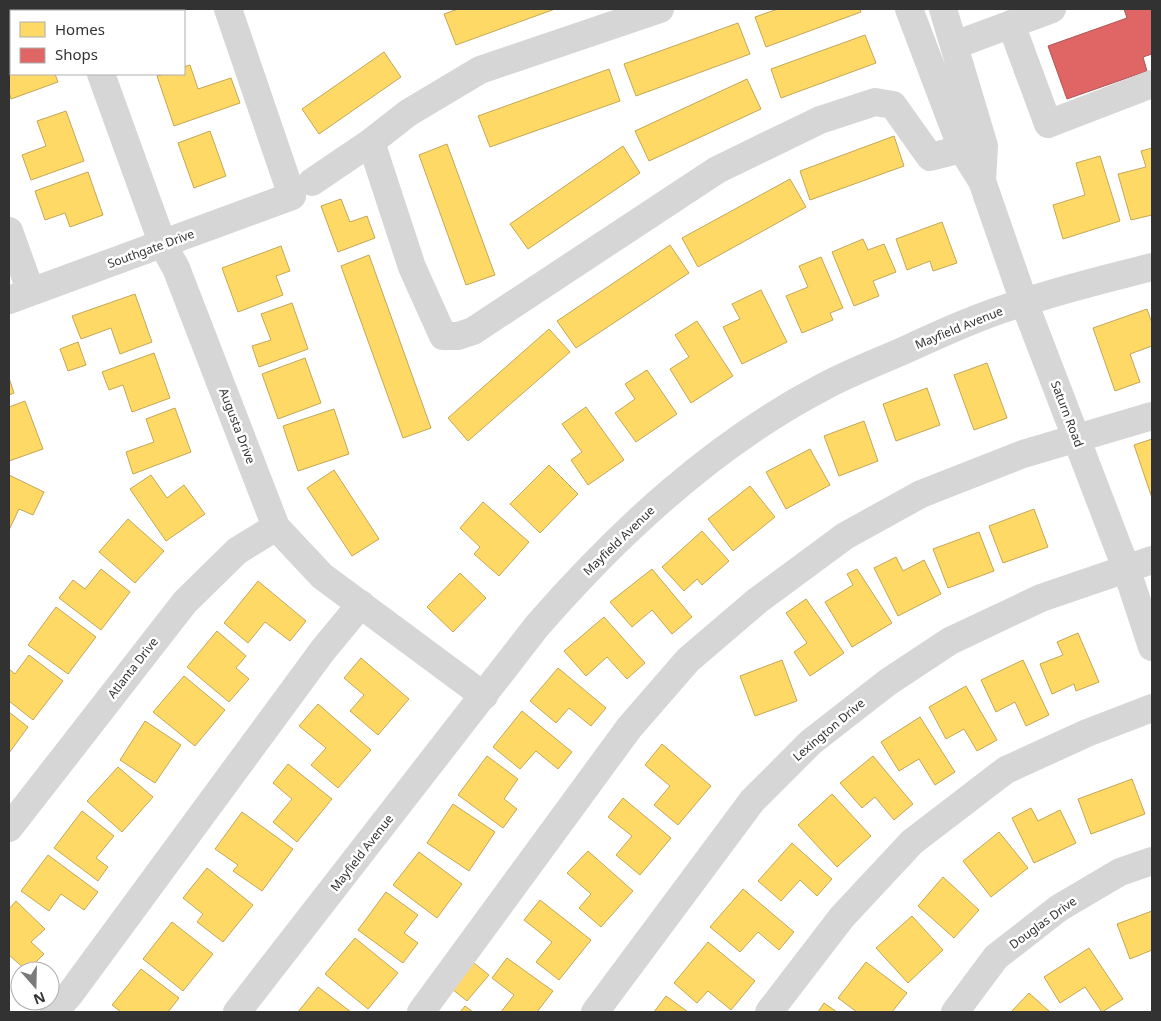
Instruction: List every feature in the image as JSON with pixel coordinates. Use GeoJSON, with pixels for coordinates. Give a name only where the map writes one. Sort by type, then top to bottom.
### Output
{"type":"FeatureCollection","features":[{"type":"Feature","properties":{"kind":"street"},"geometry":{"type":"LineString","coordinates":[[228,9],[302,189]]}},
{"type":"Feature","properties":{"kind":"street","name":"Southgate Drive"},"geometry":{"type":"LineString","coordinates":[[20,296],[163,245],[302,189],[371,142],[408,113],[480,70],[660,9]]}},
{"type":"Feature","properties":{"kind":"street","name":"Saturn Road"},"geometry":{"type":"LineString","coordinates":[[909,9],[962,149],[982,181],[1024,302],[1126,568],[1152,647]]}},
{"type":"Feature","properties":{"kind":"street","name":"Saturn Road"},"geometry":{"type":"LineString","coordinates":[[943,9],[984,146],[982,181]]}},
{"type":"Feature","properties":{"kind":"street"},"geometry":{"type":"LineString","coordinates":[[955,45],[1052,9]]}},
{"type":"Feature","properties":{"kind":"street"},"geometry":{"type":"LineString","coordinates":[[1011,24],[1048,124],[1152,84]]}},
{"type":"Feature","properties":{"kind":"street","name":"Augusta Drive"},"geometry":{"type":"LineString","coordinates":[[101,75],[163,245],[176,268],[276,527],[322,576],[484,696]]}},
{"type":"Feature","properties":{"kind":"street"},"geometry":{"type":"LineString","coordinates":[[371,142],[412,267],[443,336],[458,336],[473,331],[717,170],[820,120],[875,102],[893,106],[930,157],[962,149]]}},
{"type":"Feature","properties":{"kind":"street"},"geometry":{"type":"LineString","coordinates":[[9,231],[20,296]]}},
{"type":"Feature","properties":{"kind":"street","name":"Mayfield Avenue"},"geometry":{"type":"LineString","coordinates":[[237,1012],[484,696],[571,588],[629,528],[695,472],[762,423],[822,387],[952,329],[1024,302],[1152,267]]}},
{"type":"Feature","properties":{"kind":"street"},"geometry":{"type":"LineString","coordinates":[[421,1012],[629,728],[688,660],[757,601],[845,536],[921,494],[1023,454],[1077,440],[1152,416]]}},
{"type":"Feature","properties":{"kind":"street","name":"Atlanta Drive"},"geometry":{"type":"LineString","coordinates":[[9,828],[185,602],[237,551],[276,527]]}},
{"type":"Feature","properties":{"kind":"street","name":"Lexington Drive"},"geometry":{"type":"LineString","coordinates":[[595,1012],[752,801],[811,742],[888,682],[950,642],[1041,598],[1152,560]]}},
{"type":"Feature","properties":{"kind":"street"},"geometry":{"type":"LineString","coordinates":[[54,1012],[70,994],[323,650],[361,604]]}},
{"type":"Feature","properties":{"kind":"street"},"geometry":{"type":"LineString","coordinates":[[769,1012],[842,917],[912,842],[1006,770],[1087,733],[1152,708]]}},
{"type":"Feature","properties":{"kind":"street","name":"Douglas Drive"},"geometry":{"type":"LineString","coordinates":[[955,1012],[996,957],[1059,908],[1120,872],[1152,861]]}},
{"type":"Feature","properties":{"kind":"building: Homes"},"geometry":{"type":"Polygon","coordinates":[[[458,9],[555,9],[456,45],[444,14],[458,9]]]}},
{"type":"Feature","properties":{"kind":"building: Homes"},"geometry":{"type":"Polygon","coordinates":[[[778,9],[860,9],[861,12],[766,47],[755,17],[778,9]]]}},
{"type":"Feature","properties":{"kind":"building: Homes"},"geometry":{"type":"Polygon","coordinates":[[[738,23],[750,54],[636,96],[624,64],[738,23]]]}},
{"type":"Feature","properties":{"kind":"building: Homes"},"geometry":{"type":"Polygon","coordinates":[[[865,35],[876,63],[781,98],[771,69],[865,35]]]}},
{"type":"Feature","properties":{"kind":"building: Homes"},"geometry":{"type":"Polygon","coordinates":[[[9,43],[10,75],[55,75],[58,82],[11,99],[9,92],[9,43]]]}},
{"type":"Feature","properties":{"kind":"building: Homes"},"geometry":{"type":"Polygon","coordinates":[[[384,52],[401,77],[319,134],[302,109],[384,52]]]}},
{"type":"Feature","properties":{"kind":"building: Homes"},"geometry":{"type":"Polygon","coordinates":[[[190,65],[198,89],[231,78],[240,103],[174,126],[157,76],[185,75],[185,67],[190,65]]]}},
{"type":"Feature","properties":{"kind":"building: Homes"},"geometry":{"type":"Polygon","coordinates":[[[609,69],[620,101],[490,147],[478,116],[609,69]]]}},
{"type":"Feature","properties":{"kind":"building: Homes"},"geometry":{"type":"Polygon","coordinates":[[[747,79],[761,109],[649,161],[635,131],[747,79]]]}},
{"type":"Feature","properties":{"kind":"building: Homes"},"geometry":{"type":"Polygon","coordinates":[[[66,111],[84,161],[31,180],[22,155],[46,146],[37,121],[66,111]]]}},
{"type":"Feature","properties":{"kind":"building: Homes"},"geometry":{"type":"Polygon","coordinates":[[[210,131],[226,176],[194,188],[178,143],[210,131]]]}},
{"type":"Feature","properties":{"kind":"building: Homes"},"geometry":{"type":"Polygon","coordinates":[[[894,136],[904,166],[810,200],[800,171],[894,136]]]}},
{"type":"Feature","properties":{"kind":"building: Homes"},"geometry":{"type":"Polygon","coordinates":[[[447,144],[495,275],[466,285],[419,155],[447,144]]]}},
{"type":"Feature","properties":{"kind":"building: Homes"},"geometry":{"type":"Polygon","coordinates":[[[623,146],[640,173],[528,249],[510,224],[623,146]]]}},
{"type":"Feature","properties":{"kind":"building: Homes"},"geometry":{"type":"Polygon","coordinates":[[[1152,148],[1152,215],[1131,220],[1118,174],[1146,167],[1141,151],[1152,148]]]}},
{"type":"Feature","properties":{"kind":"building: Homes"},"geometry":{"type":"Polygon","coordinates":[[[1100,156],[1120,221],[1063,239],[1053,205],[1085,195],[1076,163],[1100,156]]]}},
{"type":"Feature","properties":{"kind":"building: Homes"},"geometry":{"type":"Polygon","coordinates":[[[88,172],[103,215],[70,227],[65,213],[45,220],[35,191],[88,172]]]}},
{"type":"Feature","properties":{"kind":"building: Homes"},"geometry":{"type":"Polygon","coordinates":[[[790,179],[806,207],[698,267],[682,238],[790,179]]]}},
{"type":"Feature","properties":{"kind":"building: Homes"},"geometry":{"type":"Polygon","coordinates":[[[341,199],[350,222],[367,216],[375,238],[338,252],[321,206],[341,199]]]}},
{"type":"Feature","properties":{"kind":"building: Homes"},"geometry":{"type":"Polygon","coordinates":[[[942,222],[957,263],[933,271],[930,261],[907,270],[896,239],[942,222]]]}},
{"type":"Feature","properties":{"kind":"building: Homes"},"geometry":{"type":"Polygon","coordinates":[[[863,239],[868,250],[884,244],[896,272],[873,281],[879,296],[854,306],[832,252],[863,239]]]}},
{"type":"Feature","properties":{"kind":"building: Homes"},"geometry":{"type":"Polygon","coordinates":[[[670,245],[689,273],[576,348],[557,321],[670,245]]]}},
{"type":"Feature","properties":{"kind":"building: Homes"},"geometry":{"type":"Polygon","coordinates":[[[281,246],[290,271],[276,276],[283,295],[238,312],[222,268],[281,246]]]}},
{"type":"Feature","properties":{"kind":"building: Homes"},"geometry":{"type":"Polygon","coordinates":[[[369,255],[431,428],[403,438],[341,266],[369,255]]]}},
{"type":"Feature","properties":{"kind":"building: Homes"},"geometry":{"type":"Polygon","coordinates":[[[821,257],[843,308],[830,313],[833,320],[802,333],[786,296],[808,287],[799,266],[821,257]]]}},
{"type":"Feature","properties":{"kind":"building: Homes"},"geometry":{"type":"Polygon","coordinates":[[[761,290],[787,342],[742,364],[723,327],[740,319],[732,304],[761,290]]]}},
{"type":"Feature","properties":{"kind":"building: Homes"},"geometry":{"type":"Polygon","coordinates":[[[135,294],[152,342],[120,354],[111,328],[81,339],[72,316],[135,294]]]}},
{"type":"Feature","properties":{"kind":"building: Homes"},"geometry":{"type":"Polygon","coordinates":[[[292,303],[308,349],[259,367],[252,346],[271,340],[261,314],[292,303]]]}},
{"type":"Feature","properties":{"kind":"building: Homes"},"geometry":{"type":"Polygon","coordinates":[[[1147,309],[1152,323],[1152,346],[1130,354],[1140,382],[1115,391],[1093,328],[1147,309]]]}},
{"type":"Feature","properties":{"kind":"building: Homes"},"geometry":{"type":"Polygon","coordinates":[[[697,321],[733,376],[691,403],[670,369],[689,357],[675,335],[697,321]]]}},
{"type":"Feature","properties":{"kind":"building: Homes"},"geometry":{"type":"Polygon","coordinates":[[[549,329],[570,352],[468,441],[448,418],[549,329]]]}},
{"type":"Feature","properties":{"kind":"building: Homes"},"geometry":{"type":"Polygon","coordinates":[[[78,342],[86,365],[68,371],[60,349],[78,342]]]}},
{"type":"Feature","properties":{"kind":"building: Homes"},"geometry":{"type":"Polygon","coordinates":[[[154,353],[170,398],[132,412],[123,385],[109,390],[102,372],[154,353]]]}},
{"type":"Feature","properties":{"kind":"building: Homes"},"geometry":{"type":"Polygon","coordinates":[[[305,358],[321,403],[278,419],[262,374],[305,358]]]}},
{"type":"Feature","properties":{"kind":"building: Homes"},"geometry":{"type":"Polygon","coordinates":[[[987,363],[1007,418],[974,430],[954,375],[987,363]]]}},
{"type":"Feature","properties":{"kind":"building: Homes"},"geometry":{"type":"Polygon","coordinates":[[[647,370],[677,414],[636,442],[615,413],[635,399],[625,384],[647,370]]]}},
{"type":"Feature","properties":{"kind":"building: Homes"},"geometry":{"type":"Polygon","coordinates":[[[9,378],[14,393],[9,395],[9,378]]]}},
{"type":"Feature","properties":{"kind":"building: Homes"},"geometry":{"type":"Polygon","coordinates":[[[927,388],[940,425],[896,441],[883,404],[927,388]]]}},
{"type":"Feature","properties":{"kind":"building: Homes"},"geometry":{"type":"Polygon","coordinates":[[[25,401],[43,449],[9,461],[9,407],[25,401]]]}},
{"type":"Feature","properties":{"kind":"building: Homes"},"geometry":{"type":"Polygon","coordinates":[[[586,407],[624,460],[588,485],[571,460],[582,452],[562,424],[586,407]]]}},
{"type":"Feature","properties":{"kind":"building: Homes"},"geometry":{"type":"Polygon","coordinates":[[[175,408],[191,452],[133,474],[126,452],[154,442],[146,419],[175,408]]]}},
{"type":"Feature","properties":{"kind":"building: Homes"},"geometry":{"type":"Polygon","coordinates":[[[334,409],[349,454],[298,471],[283,426],[334,409]]]}},
{"type":"Feature","properties":{"kind":"building: Homes"},"geometry":{"type":"Polygon","coordinates":[[[864,421],[878,461],[839,476],[824,436],[864,421]]]}},
{"type":"Feature","properties":{"kind":"building: Homes"},"geometry":{"type":"Polygon","coordinates":[[[1152,439],[1152,498],[1134,445],[1152,439]]]}},
{"type":"Feature","properties":{"kind":"building: Homes"},"geometry":{"type":"Polygon","coordinates":[[[810,449],[830,485],[786,509],[766,472],[810,449]]]}},
{"type":"Feature","properties":{"kind":"building: Homes"},"geometry":{"type":"Polygon","coordinates":[[[549,465],[578,494],[540,533],[510,504],[549,465]]]}},
{"type":"Feature","properties":{"kind":"building: Homes"},"geometry":{"type":"Polygon","coordinates":[[[334,470],[379,539],[352,556],[307,488],[334,470]]]}},
{"type":"Feature","properties":{"kind":"building: Homes"},"geometry":{"type":"Polygon","coordinates":[[[9,475],[44,492],[33,515],[19,509],[9,530],[9,475]]]}},
{"type":"Feature","properties":{"kind":"building: Homes"},"geometry":{"type":"Polygon","coordinates":[[[151,475],[167,498],[184,485],[205,514],[166,541],[130,489],[151,475]]]}},
{"type":"Feature","properties":{"kind":"building: Homes"},"geometry":{"type":"Polygon","coordinates":[[[750,486],[775,517],[733,551],[708,519],[750,486]]]}},
{"type":"Feature","properties":{"kind":"building: Homes"},"geometry":{"type":"Polygon","coordinates":[[[483,502],[529,542],[499,576],[474,554],[480,547],[460,528],[483,502]]]}},
{"type":"Feature","properties":{"kind":"building: Homes"},"geometry":{"type":"Polygon","coordinates":[[[1034,509],[1048,547],[1003,563],[989,526],[1034,509]]]}},
{"type":"Feature","properties":{"kind":"building: Homes"},"geometry":{"type":"Polygon","coordinates":[[[128,519],[164,551],[135,583],[99,552],[128,519]]]}},
{"type":"Feature","properties":{"kind":"building: Homes"},"geometry":{"type":"Polygon","coordinates":[[[702,531],[729,561],[702,585],[697,579],[684,591],[662,567],[702,531]]]}},
{"type":"Feature","properties":{"kind":"building: Homes"},"geometry":{"type":"Polygon","coordinates":[[[979,532],[994,571],[948,588],[933,549],[979,532]]]}},
{"type":"Feature","properties":{"kind":"building: Homes"},"geometry":{"type":"Polygon","coordinates":[[[896,557],[903,571],[924,560],[941,594],[898,616],[874,568],[896,557]]]}},
{"type":"Feature","properties":{"kind":"building: Homes"},"geometry":{"type":"Polygon","coordinates":[[[101,569],[130,592],[101,630],[59,598],[73,580],[85,589],[101,569]]]}},
{"type":"Feature","properties":{"kind":"building: Homes"},"geometry":{"type":"Polygon","coordinates":[[[652,569],[692,617],[672,634],[652,610],[632,627],[610,602],[652,569]]]}},
{"type":"Feature","properties":{"kind":"building: Homes"},"geometry":{"type":"Polygon","coordinates":[[[857,569],[892,623],[852,647],[825,602],[853,585],[847,574],[857,569]]]}},
{"type":"Feature","properties":{"kind":"building: Homes"},"geometry":{"type":"Polygon","coordinates":[[[460,573],[486,598],[453,632],[427,607],[460,573]]]}},
{"type":"Feature","properties":{"kind":"building: Homes"},"geometry":{"type":"Polygon","coordinates":[[[258,581],[306,621],[290,641],[265,622],[248,643],[224,623],[258,581]]]}},
{"type":"Feature","properties":{"kind":"building: Homes"},"geometry":{"type":"Polygon","coordinates":[[[806,599],[844,653],[810,676],[794,652],[807,643],[786,613],[806,599]]]}},
{"type":"Feature","properties":{"kind":"building: Homes"},"geometry":{"type":"Polygon","coordinates":[[[56,607],[96,637],[68,674],[28,645],[56,607]]]}},
{"type":"Feature","properties":{"kind":"building: Homes"},"geometry":{"type":"Polygon","coordinates":[[[604,617],[645,663],[627,679],[607,657],[586,676],[564,651],[604,617]]]}},
{"type":"Feature","properties":{"kind":"building: Homes"},"geometry":{"type":"Polygon","coordinates":[[[217,631],[246,656],[236,668],[249,679],[229,702],[187,667],[217,631]]]}},
{"type":"Feature","properties":{"kind":"building: Homes"},"geometry":{"type":"Polygon","coordinates":[[[1078,633],[1099,682],[1076,691],[1074,684],[1052,694],[1040,664],[1063,655],[1057,642],[1078,633]]]}},
{"type":"Feature","properties":{"kind":"building: Homes"},"geometry":{"type":"Polygon","coordinates":[[[29,655],[63,681],[33,720],[9,701],[9,669],[15,674],[29,655]]]}},
{"type":"Feature","properties":{"kind":"building: Homes"},"geometry":{"type":"Polygon","coordinates":[[[361,658],[409,699],[378,735],[350,711],[364,695],[344,678],[361,658]]]}},
{"type":"Feature","properties":{"kind":"building: Homes"},"geometry":{"type":"Polygon","coordinates":[[[782,660],[797,701],[755,716],[740,676],[782,660]]]}},
{"type":"Feature","properties":{"kind":"building: Homes"},"geometry":{"type":"Polygon","coordinates":[[[1023,660],[1049,715],[1026,726],[1015,702],[996,712],[981,680],[1023,660]]]}},
{"type":"Feature","properties":{"kind":"building: Homes"},"geometry":{"type":"Polygon","coordinates":[[[558,668],[606,708],[591,726],[569,708],[556,723],[530,701],[558,668]]]}},
{"type":"Feature","properties":{"kind":"building: Homes"},"geometry":{"type":"Polygon","coordinates":[[[184,676],[225,710],[195,746],[153,712],[184,676]]]}},
{"type":"Feature","properties":{"kind":"building: Homes"},"geometry":{"type":"Polygon","coordinates":[[[966,686],[997,740],[977,751],[964,729],[946,739],[929,707],[966,686]]]}},
{"type":"Feature","properties":{"kind":"building: Homes"},"geometry":{"type":"Polygon","coordinates":[[[318,704],[371,750],[338,788],[311,765],[326,748],[299,726],[318,704]]]}},
{"type":"Feature","properties":{"kind":"building: Homes"},"geometry":{"type":"Polygon","coordinates":[[[522,711],[572,752],[558,769],[536,751],[520,769],[493,747],[522,711]]]}},
{"type":"Feature","properties":{"kind":"building: Homes"},"geometry":{"type":"Polygon","coordinates":[[[9,712],[28,727],[9,753],[9,712]]]}},
{"type":"Feature","properties":{"kind":"building: Homes"},"geometry":{"type":"Polygon","coordinates":[[[920,717],[955,772],[935,785],[919,759],[899,771],[881,742],[920,717]]]}},
{"type":"Feature","properties":{"kind":"building: Homes"},"geometry":{"type":"Polygon","coordinates":[[[145,721],[181,745],[155,783],[120,760],[145,721]]]}},
{"type":"Feature","properties":{"kind":"building: Homes"},"geometry":{"type":"Polygon","coordinates":[[[662,744],[711,786],[678,825],[654,805],[670,786],[645,765],[662,744]]]}},
{"type":"Feature","properties":{"kind":"building: Homes"},"geometry":{"type":"Polygon","coordinates":[[[487,756],[518,779],[504,799],[517,809],[503,828],[458,795],[487,756]]]}},
{"type":"Feature","properties":{"kind":"building: Homes"},"geometry":{"type":"Polygon","coordinates":[[[873,756],[913,804],[894,820],[875,797],[862,808],[840,783],[873,756]]]}},
{"type":"Feature","properties":{"kind":"building: Homes"},"geometry":{"type":"Polygon","coordinates":[[[288,764],[332,799],[297,842],[273,822],[292,799],[273,783],[288,764]]]}},
{"type":"Feature","properties":{"kind":"building: Homes"},"geometry":{"type":"Polygon","coordinates":[[[118,767],[153,797],[122,832],[87,801],[118,767]]]}},
{"type":"Feature","properties":{"kind":"building: Homes"},"geometry":{"type":"Polygon","coordinates":[[[1132,779],[1145,814],[1091,834],[1078,799],[1132,779]]]}},
{"type":"Feature","properties":{"kind":"building: Homes"},"geometry":{"type":"Polygon","coordinates":[[[832,794],[871,836],[837,867],[798,825],[832,794]]]}},
{"type":"Feature","properties":{"kind":"building: Homes"},"geometry":{"type":"Polygon","coordinates":[[[623,798],[671,838],[640,875],[616,855],[632,836],[608,817],[623,798]]]}},
{"type":"Feature","properties":{"kind":"building: Homes"},"geometry":{"type":"Polygon","coordinates":[[[453,804],[495,832],[469,871],[427,843],[453,804]]]}},
{"type":"Feature","properties":{"kind":"building: Homes"},"geometry":{"type":"Polygon","coordinates":[[[1031,808],[1038,821],[1060,810],[1076,843],[1034,863],[1012,818],[1031,808]]]}},
{"type":"Feature","properties":{"kind":"building: Homes"},"geometry":{"type":"Polygon","coordinates":[[[82,811],[114,836],[96,858],[108,867],[98,881],[54,848],[82,811]]]}},
{"type":"Feature","properties":{"kind":"building: Homes"},"geometry":{"type":"Polygon","coordinates":[[[242,812],[293,849],[262,891],[233,871],[238,865],[215,849],[242,812]]]}},
{"type":"Feature","properties":{"kind":"building: Homes"},"geometry":{"type":"Polygon","coordinates":[[[999,832],[1028,868],[991,897],[963,861],[999,832]]]}},
{"type":"Feature","properties":{"kind":"building: Homes"},"geometry":{"type":"Polygon","coordinates":[[[792,843],[832,879],[817,896],[800,880],[781,901],[758,881],[792,843]]]}},
{"type":"Feature","properties":{"kind":"building: Homes"},"geometry":{"type":"Polygon","coordinates":[[[588,851],[633,891],[601,927],[579,908],[591,894],[567,873],[588,851]]]}},
{"type":"Feature","properties":{"kind":"building: Homes"},"geometry":{"type":"Polygon","coordinates":[[[419,852],[462,884],[437,918],[393,885],[419,852]]]}},
{"type":"Feature","properties":{"kind":"building: Homes"},"geometry":{"type":"Polygon","coordinates":[[[48,855],[98,892],[84,910],[61,894],[49,911],[21,891],[48,855]]]}},
{"type":"Feature","properties":{"kind":"building: Homes"},"geometry":{"type":"Polygon","coordinates":[[[207,868],[253,905],[223,942],[197,922],[203,914],[183,898],[207,868]]]}},
{"type":"Feature","properties":{"kind":"building: Homes"},"geometry":{"type":"Polygon","coordinates":[[[943,877],[979,910],[954,938],[918,906],[943,877]]]}},
{"type":"Feature","properties":{"kind":"building: Homes"},"geometry":{"type":"Polygon","coordinates":[[[743,889],[794,932],[779,950],[758,932],[740,952],[710,927],[743,889]]]}},
{"type":"Feature","properties":{"kind":"building: Homes"},"geometry":{"type":"Polygon","coordinates":[[[386,892],[418,915],[404,933],[418,943],[403,963],[358,930],[386,892]]]}},
{"type":"Feature","properties":{"kind":"building: Homes"},"geometry":{"type":"Polygon","coordinates":[[[540,900],[591,940],[559,980],[536,962],[552,942],[524,920],[540,900]]]}},
{"type":"Feature","properties":{"kind":"building: Homes"},"geometry":{"type":"Polygon","coordinates":[[[16,901],[45,929],[31,942],[44,954],[37,961],[16,961],[9,955],[9,909],[16,901]]]}},
{"type":"Feature","properties":{"kind":"building: Homes"},"geometry":{"type":"Polygon","coordinates":[[[1152,911],[1152,950],[1130,959],[1117,924],[1152,911]]]}},
{"type":"Feature","properties":{"kind":"building: Homes"},"geometry":{"type":"Polygon","coordinates":[[[912,916],[943,950],[908,983],[876,948],[912,916]]]}},
{"type":"Feature","properties":{"kind":"building: Homes"},"geometry":{"type":"Polygon","coordinates":[[[172,922],[213,954],[183,991],[143,959],[172,922]]]}},
{"type":"Feature","properties":{"kind":"building: Homes"},"geometry":{"type":"Polygon","coordinates":[[[355,938],[398,973],[368,1009],[325,974],[355,938]]]}},
{"type":"Feature","properties":{"kind":"building: Homes"},"geometry":{"type":"Polygon","coordinates":[[[708,942],[755,981],[731,1010],[708,991],[697,1003],[674,983],[708,942]]]}},
{"type":"Feature","properties":{"kind":"building: Homes"},"geometry":{"type":"Polygon","coordinates":[[[1089,948],[1123,999],[1102,1012],[1085,987],[1060,1003],[1044,977],[1089,948]]]}},
{"type":"Feature","properties":{"kind":"building: Homes"},"geometry":{"type":"Polygon","coordinates":[[[507,958],[553,991],[537,1012],[501,1012],[514,995],[492,978],[507,958]]]}},
{"type":"Feature","properties":{"kind":"building: Homes"},"geometry":{"type":"Polygon","coordinates":[[[469,959],[489,975],[467,1001],[447,985],[469,959]]]}},
{"type":"Feature","properties":{"kind":"building: Homes"},"geometry":{"type":"Polygon","coordinates":[[[866,962],[907,993],[892,1012],[857,1012],[838,998],[866,962]]]}},
{"type":"Feature","properties":{"kind":"building: Homes"},"geometry":{"type":"Polygon","coordinates":[[[141,969],[179,998],[168,1012],[121,1012],[112,1005],[141,969]]]}},
{"type":"Feature","properties":{"kind":"building: Homes"},"geometry":{"type":"Polygon","coordinates":[[[318,987],[351,1012],[298,1012],[318,987]]]}},
{"type":"Feature","properties":{"kind":"building: Homes"},"geometry":{"type":"Polygon","coordinates":[[[1029,993],[1050,1012],[1011,1012],[1029,993]]]}},
{"type":"Feature","properties":{"kind":"building: Homes"},"geometry":{"type":"Polygon","coordinates":[[[666,996],[688,1012],[654,1012],[666,996]]]}},
{"type":"Feature","properties":{"kind":"building: Homes"},"geometry":{"type":"Polygon","coordinates":[[[824,1003],[837,1012],[818,1012],[824,1003]]]}},
{"type":"Feature","properties":{"kind":"building: Homes"},"geometry":{"type":"Polygon","coordinates":[[[465,1006],[473,1012],[460,1012],[465,1006]]]}},
{"type":"Feature","properties":{"kind":"building: Shops"},"geometry":{"type":"Polygon","coordinates":[[[1124,9],[1152,9],[1152,54],[1143,57],[1147,71],[1067,99],[1048,46],[1127,18],[1124,9]]]}}]}
